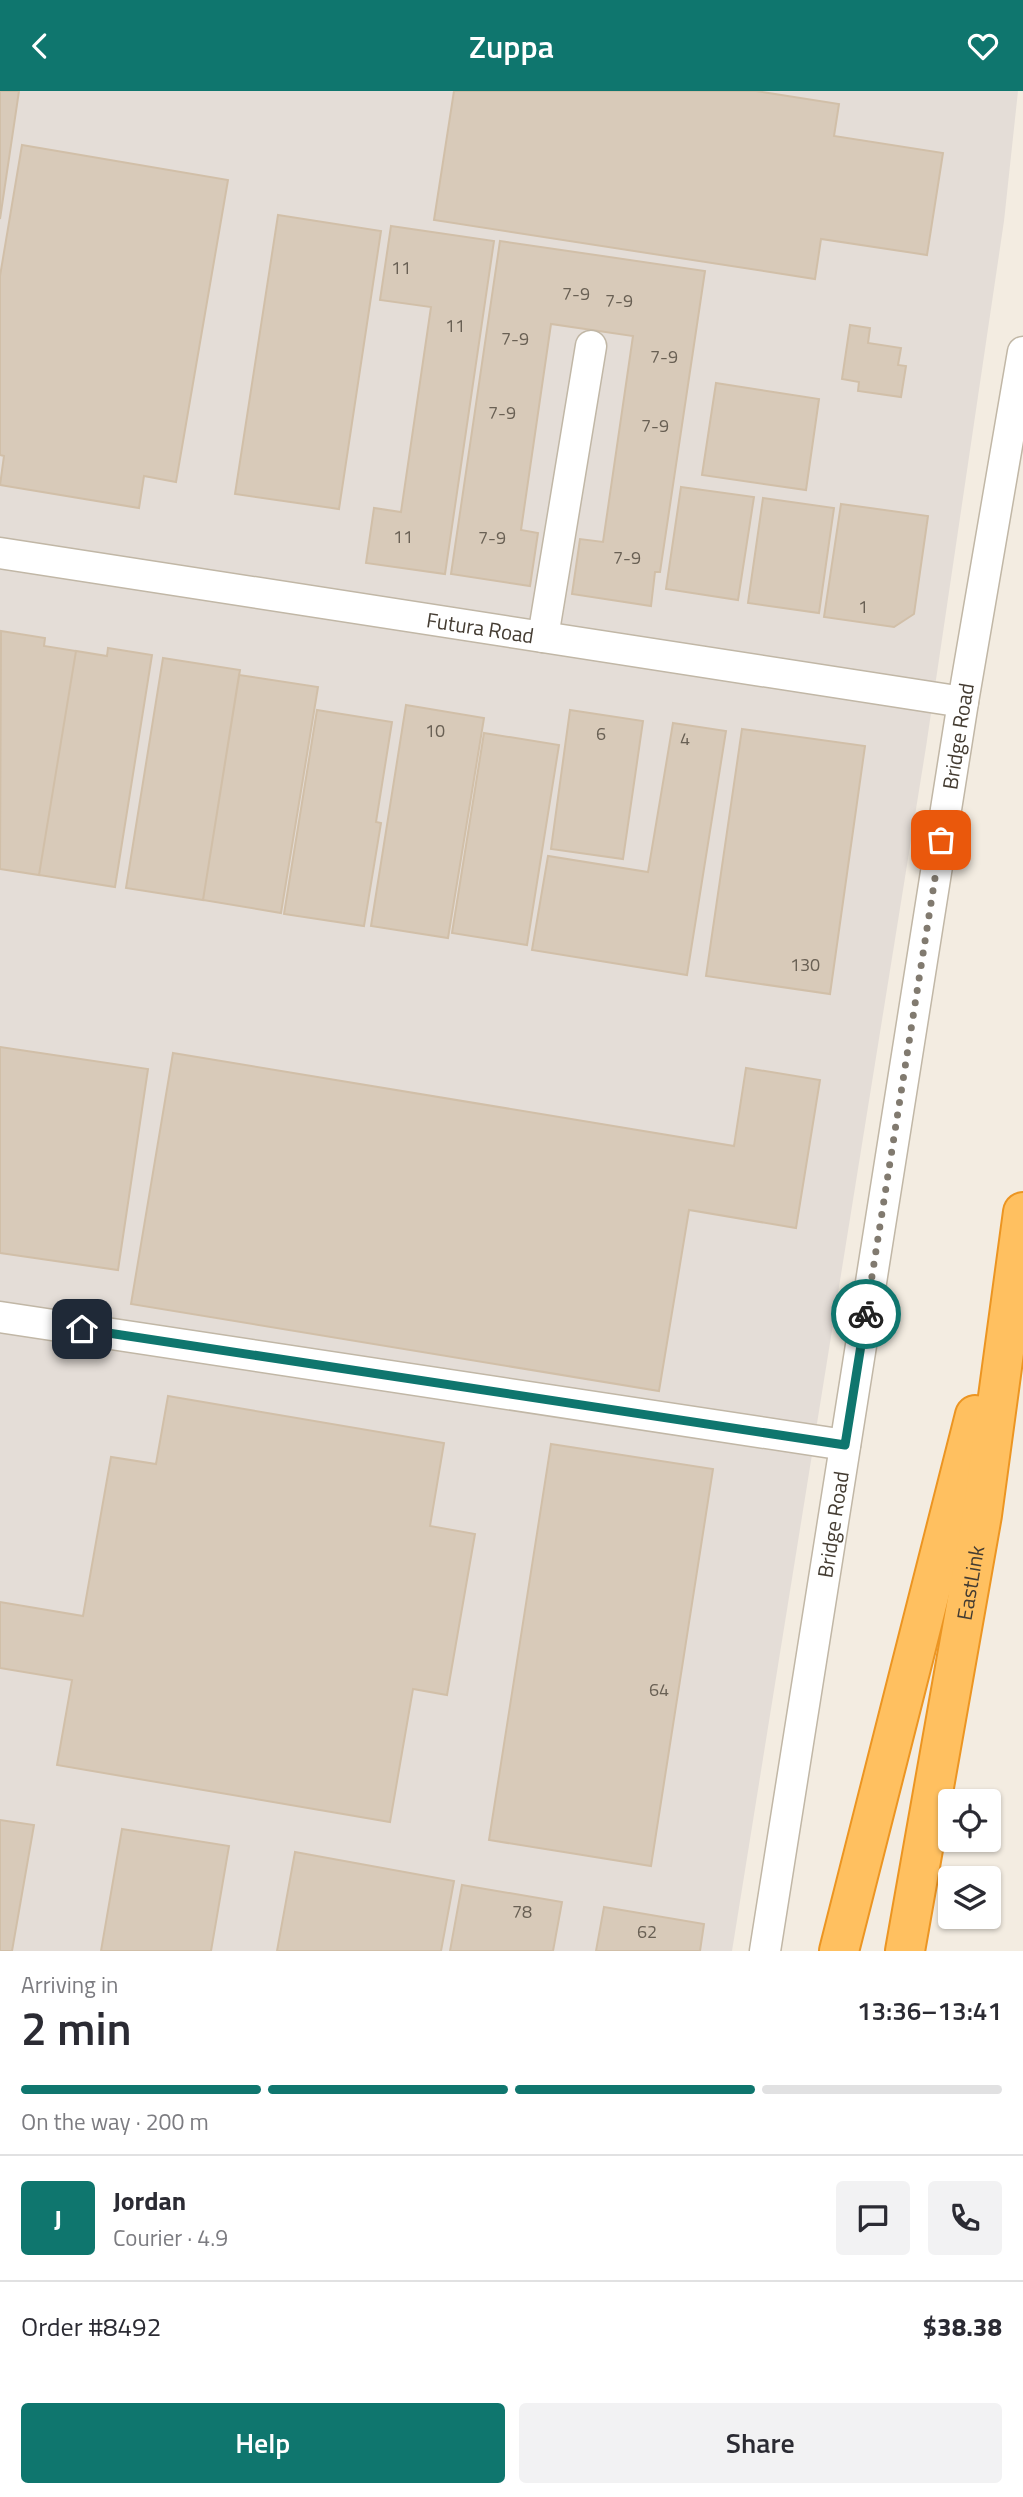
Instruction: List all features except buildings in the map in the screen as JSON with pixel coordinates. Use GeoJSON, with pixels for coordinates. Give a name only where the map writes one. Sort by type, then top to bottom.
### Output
{"type":"FeatureCollection","features":[{"type":"Feature","properties":{"kind":"highway"},"geometry":{"type":"LineString","coordinates":[[839,1951],[1021,1228]]}},
{"type":"Feature","properties":{"kind":"highway","name":"EastLink"},"geometry":{"type":"LineString","coordinates":[[905,1951],[982,1515],[1021,1228]]}},
{"type":"Feature","properties":{"kind":"street"},"geometry":{"type":"LineString","coordinates":[[544,637],[591,346]]}},
{"type":"Feature","properties":{"kind":"street","name":"Bridge Road"},"geometry":{"type":"LineString","coordinates":[[765,1951],[963,702],[1023,352]]}},
{"type":"Feature","properties":{"kind":"street","name":"Futura Road"},"geometry":{"type":"LineString","coordinates":[[0,553],[963,702]]}},
{"type":"Feature","properties":{"kind":"street"},"geometry":{"type":"LineString","coordinates":[[0,1317],[845,1445]]}},
{"type":"Feature","properties":{"kind":"shaded area"},"geometry":{"type":"Polygon","coordinates":[[[0,91],[1018,91],[1004,221],[926,747],[732,1951],[0,1951],[0,91]]]}},
{"type":"Feature","properties":{"kind":"way so far"},"geometry":{"type":"LineString","coordinates":[[866,1314],[941,840]]}},
{"type":"Feature","properties":{"kind":"route"},"geometry":{"type":"LineString","coordinates":[[82,1329],[845,1445],[866,1314]]}}]}
